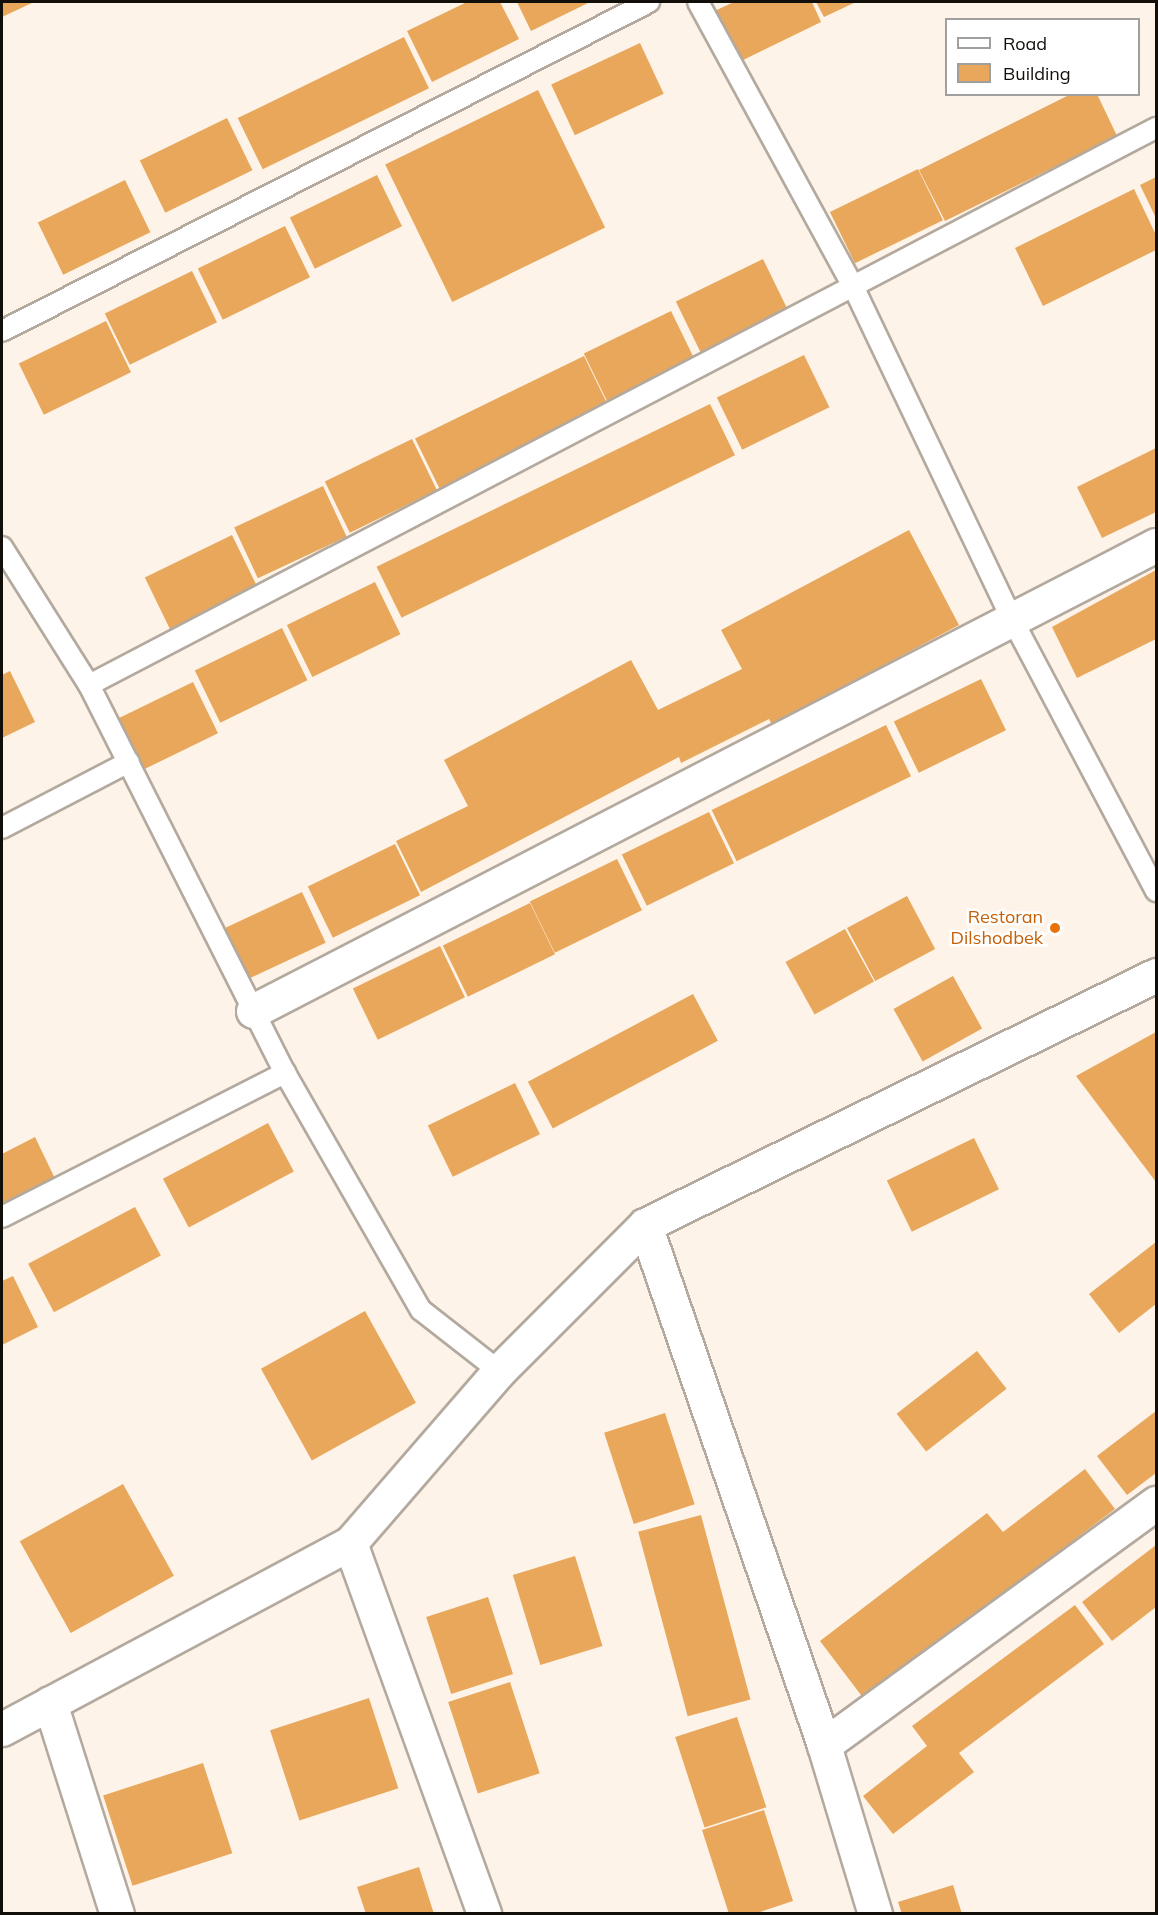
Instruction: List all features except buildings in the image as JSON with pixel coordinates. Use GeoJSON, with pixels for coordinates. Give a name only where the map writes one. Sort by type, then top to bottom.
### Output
{"type":"FeatureCollection","features":[{"type":"Feature","properties":{"kind":"street"},"geometry":{"type":"LineString","coordinates":[[253,1011],[1156,545]]}},
{"type":"Feature","properties":{"kind":"street"},"geometry":{"type":"LineString","coordinates":[[2,1729],[350,1543],[499,1371],[645,1225],[1156,975]]}},
{"type":"Feature","properties":{"kind":"street"},"geometry":{"type":"LineString","coordinates":[[645,1225],[824,1745],[875,1914]]}},
{"type":"Feature","properties":{"kind":"street"},"geometry":{"type":"LineString","coordinates":[[824,1745],[1156,1503]]}},
{"type":"Feature","properties":{"kind":"street"},"geometry":{"type":"LineString","coordinates":[[350,1543],[484,1914]]}},
{"type":"Feature","properties":{"kind":"street"},"geometry":{"type":"LineString","coordinates":[[50,1704],[117,1914]]}},
{"type":"Feature","properties":{"kind":"lane"},"geometry":{"type":"LineString","coordinates":[[2,331],[649,2]]}},
{"type":"Feature","properties":{"kind":"lane"},"geometry":{"type":"LineString","coordinates":[[698,2],[852,284],[1012,619],[1156,891]]}},
{"type":"Feature","properties":{"kind":"lane"},"geometry":{"type":"LineString","coordinates":[[89,685],[852,284],[1156,128]]}},
{"type":"Feature","properties":{"kind":"lane"},"geometry":{"type":"LineString","coordinates":[[2,547],[89,685],[285,1074],[421,1310],[499,1371]]}},
{"type":"Feature","properties":{"kind":"lane"},"geometry":{"type":"LineString","coordinates":[[2,828],[129,762]]}},
{"type":"Feature","properties":{"kind":"lane"},"geometry":{"type":"LineString","coordinates":[[2,1217],[285,1074]]}},
{"type":"Feature","properties":{"kind":"place","name":"Restoran Dilshodbek"},"geometry":{"type":"Point","coordinates":[1055,928]}}]}
